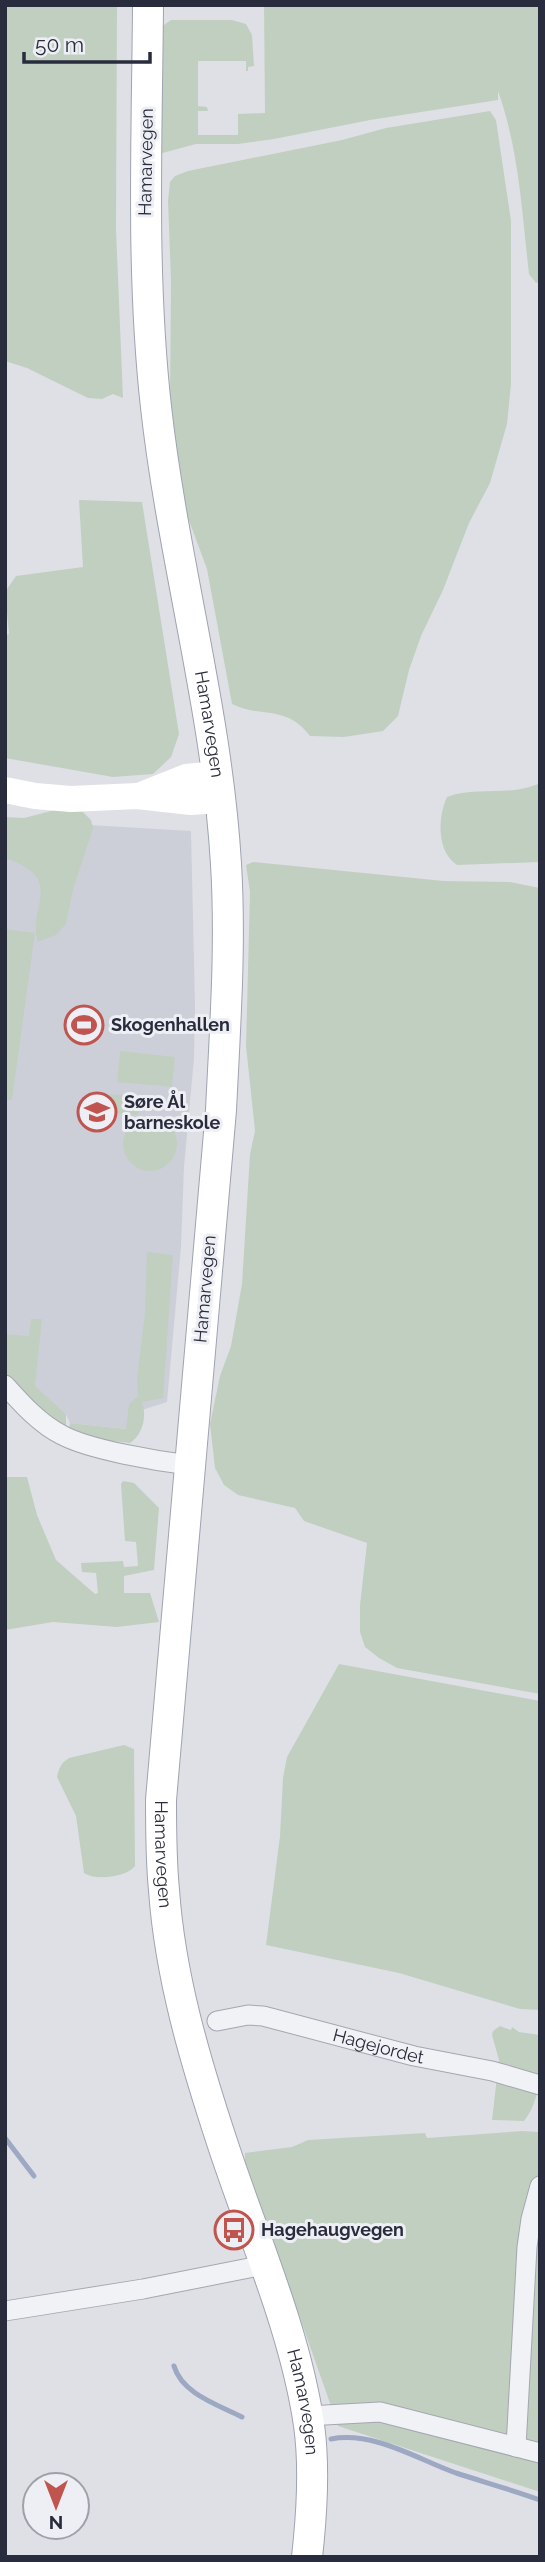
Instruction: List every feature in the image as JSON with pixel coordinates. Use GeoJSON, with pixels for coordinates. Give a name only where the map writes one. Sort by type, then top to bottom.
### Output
{"type":"FeatureCollection","features":[{"type":"Feature","properties":{"kind":"main road","name":"Hamarvegen"},"geometry":{"type":"LineString","coordinates":[[148,5],[145,264],[156,407],[206,699],[226,864],[227,997],[221,1110],[161,1800],[164,1892],[177,1981],[191,2039],[298,2373],[307,2416],[312,2483],[307,2557]]}},
{"type":"Feature","properties":{"kind":"main road"},"geometry":{"type":"LineString","coordinates":[[5,790],[71,799],[137,796],[191,802],[217,787]]}},
{"type":"Feature","properties":{"kind":"street"},"geometry":{"type":"LineString","coordinates":[[5,1385],[46,1425],[63,1436],[84,1444],[189,1465]]}},
{"type":"Feature","properties":{"kind":"street","name":"Hagejordet"},"geometry":{"type":"LineString","coordinates":[[217,2021],[248,2015],[263,2016],[414,2056],[492,2071],[540,2085]]}},
{"type":"Feature","properties":{"kind":"street"},"geometry":{"type":"LineString","coordinates":[[516,2447],[527,2248],[540,2186]]}},
{"type":"Feature","properties":{"kind":"street"},"geometry":{"type":"LineString","coordinates":[[5,2311],[143,2289],[264,2265]]}},
{"type":"Feature","properties":{"kind":"street"},"geometry":{"type":"LineString","coordinates":[[307,2416],[380,2412],[540,2453]]}},
{"type":"Feature","properties":{"kind":"shaded area","name":"Søre Ål barneskole"},"geometry":{"type":"Polygon","coordinates":[[[5,820],[191,831],[194,1058],[167,1402],[142,1410],[126,1429],[70,1423],[66,1414],[33,1385],[5,1341],[5,820]]]}},
{"type":"Feature","properties":{"kind":"green space"},"geometry":{"type":"Polygon","coordinates":[[[5,5],[117,5],[116,229],[123,398],[113,394],[102,399],[88,398],[27,368],[5,361],[5,5]]]}},
{"type":"Feature","properties":{"kind":"green space"},"geometry":{"type":"Polygon","coordinates":[[[264,5],[540,5],[540,282],[536,283],[529,274],[515,159],[498,91],[498,100],[370,120],[274,139],[238,144],[196,144],[155,155],[161,27],[171,20],[232,20],[246,24],[252,35],[254,66],[248,67],[248,71],[246,61],[198,61],[198,106],[207,107],[208,111],[198,111],[198,135],[238,135],[238,114],[265,113],[264,5]]]}},
{"type":"Feature","properties":{"kind":"green space"},"geometry":{"type":"Polygon","coordinates":[[[490,111],[496,120],[511,221],[511,384],[507,424],[490,483],[469,523],[443,590],[421,636],[409,670],[398,716],[383,731],[344,737],[310,736],[301,726],[283,716],[232,704],[207,569],[187,515],[182,491],[170,399],[170,182],[175,176],[188,171],[342,140],[386,128],[490,111]]]}},
{"type":"Feature","properties":{"kind":"green space"},"geometry":{"type":"Polygon","coordinates":[[[79,500],[142,502],[179,734],[171,757],[153,774],[113,777],[5,758],[5,635],[9,634],[5,592],[16,576],[83,567],[79,500]]]}},
{"type":"Feature","properties":{"kind":"green space"},"geometry":{"type":"Polygon","coordinates":[[[540,783],[540,862],[457,865],[450,859],[445,852],[441,833],[442,814],[447,797],[470,792],[517,790],[540,783]]]}},
{"type":"Feature","properties":{"kind":"green space"},"geometry":{"type":"Polygon","coordinates":[[[55,810],[83,812],[91,820],[93,828],[73,890],[66,924],[56,935],[38,942],[36,929],[40,884],[35,875],[24,866],[5,858],[5,817],[24,818],[55,810]]]}},
{"type":"Feature","properties":{"kind":"green space"},"geometry":{"type":"Polygon","coordinates":[[[253,862],[444,881],[510,882],[540,888],[540,1694],[397,1668],[379,1658],[365,1647],[360,1632],[360,1605],[367,1543],[304,1521],[295,1508],[238,1495],[224,1485],[215,1468],[210,1424],[220,1376],[231,1346],[242,1284],[250,1154],[255,1131],[246,1046],[250,892],[246,865],[253,862]]]}},
{"type":"Feature","properties":{"kind":"green space"},"geometry":{"type":"Polygon","coordinates":[[[5,929],[35,933],[12,1100],[5,1099],[5,929]]]}},
{"type":"Feature","properties":{"kind":"green space"},"geometry":{"type":"Polygon","coordinates":[[[120,1051],[175,1057],[172,1087],[117,1082],[120,1051]]]}},
{"type":"Feature","properties":{"kind":"green space"},"geometry":{"type":"Polygon","coordinates":[[[109,1094],[140,1097],[138,1115],[108,1113],[109,1094]]]}},
{"type":"Feature","properties":{"kind":"green space"},"geometry":{"type":"Polygon","coordinates":[[[155,1117],[165,1121],[173,1129],[177,1144],[173,1159],[165,1167],[145,1171],[135,1167],[127,1159],[123,1139],[127,1129],[135,1121],[155,1117]]]}},
{"type":"Feature","properties":{"kind":"green space"},"geometry":{"type":"Polygon","coordinates":[[[147,1252],[173,1255],[163,1398],[142,1402],[143,1425],[130,1443],[103,1440],[69,1428],[70,1423],[126,1429],[129,1404],[138,1396],[147,1252]]]}},
{"type":"Feature","properties":{"kind":"green space"},"geometry":{"type":"Polygon","coordinates":[[[31,1319],[42,1319],[35,1386],[66,1414],[66,1428],[30,1400],[5,1375],[5,1334],[29,1336],[31,1319]]]}},
{"type":"Feature","properties":{"kind":"green space"},"geometry":{"type":"Polygon","coordinates":[[[5,1477],[27,1477],[37,1515],[56,1560],[95,1594],[98,1593],[96,1573],[82,1572],[81,1563],[123,1561],[124,1567],[138,1566],[136,1542],[125,1541],[121,1484],[123,1481],[134,1483],[159,1508],[154,1570],[124,1576],[124,1593],[150,1593],[159,1622],[117,1627],[53,1622],[5,1630],[5,1477]]]}},
{"type":"Feature","properties":{"kind":"green space"},"geometry":{"type":"Polygon","coordinates":[[[339,1664],[540,1701],[540,2010],[520,2009],[399,1973],[266,1945],[287,1757],[339,1664]]]}},
{"type":"Feature","properties":{"kind":"green space"},"geometry":{"type":"Polygon","coordinates":[[[124,1745],[134,1749],[135,1866],[118,1875],[95,1877],[84,1873],[76,1816],[57,1777],[62,1764],[69,1758],[124,1745]]]}},
{"type":"Feature","properties":{"kind":"green space"},"geometry":{"type":"Polygon","coordinates":[[[500,2026],[540,2035],[540,2068],[535,2102],[524,2121],[492,2120],[499,2060],[492,2035],[500,2026]]]}},
{"type":"Feature","properties":{"kind":"green space"},"geometry":{"type":"Polygon","coordinates":[[[540,2132],[540,2492],[338,2426],[245,2161],[245,2153],[292,2147],[308,2140],[425,2133],[427,2138],[540,2132]]]}},
{"type":"Feature","properties":{"kind":"waterway"},"geometry":{"type":"LineString","coordinates":[[5,2138],[34,2176]]}},
{"type":"Feature","properties":{"kind":"waterway"},"geometry":{"type":"LineString","coordinates":[[174,2366],[178,2376],[193,2391],[242,2417]]}},
{"type":"Feature","properties":{"kind":"waterway"},"geometry":{"type":"LineString","coordinates":[[331,2439],[363,2439],[379,2443],[456,2473],[540,2500]]}},
{"type":"Feature","properties":{"kind":"place","name":"Skogenhallen"},"geometry":{"type":"Point","coordinates":[84,1025]}},
{"type":"Feature","properties":{"kind":"place","name":"Søre Ål barneskole"},"geometry":{"type":"Point","coordinates":[97,1112]}},
{"type":"Feature","properties":{"kind":"place","name":"Hagehaugvegen"},"geometry":{"type":"Point","coordinates":[234,2230]}}]}
